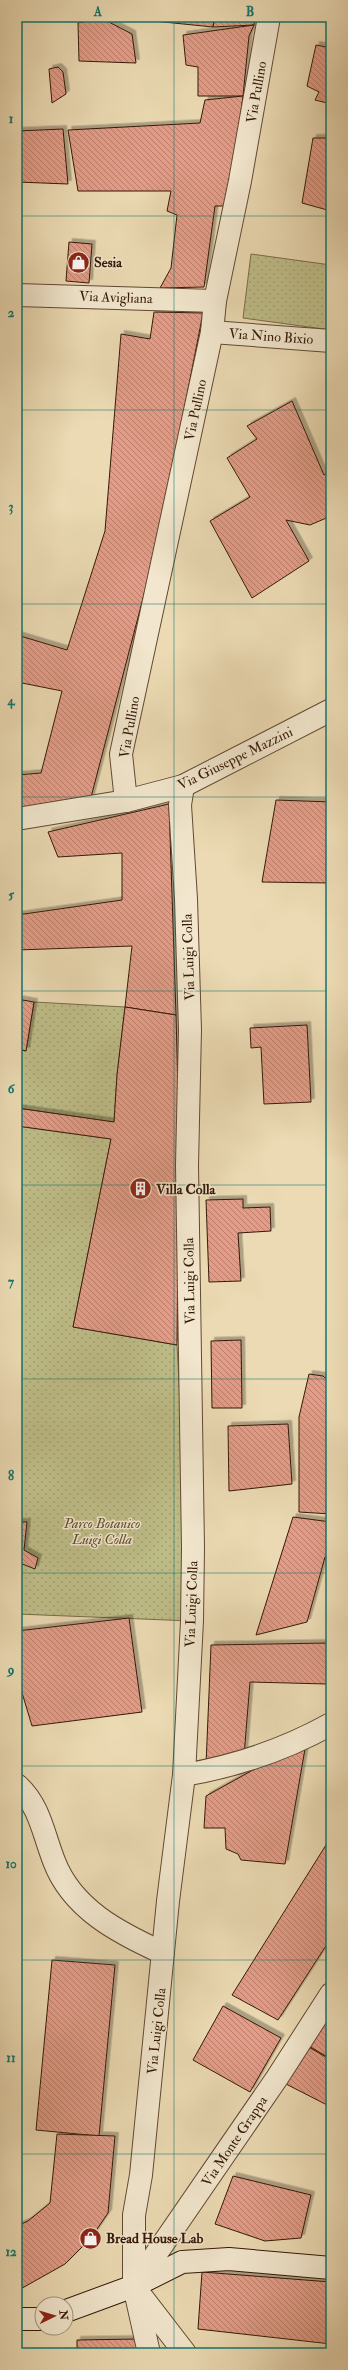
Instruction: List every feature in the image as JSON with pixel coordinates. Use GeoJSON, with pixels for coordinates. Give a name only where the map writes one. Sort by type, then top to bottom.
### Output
{"type":"FeatureCollection","features":[{"type":"Feature","properties":{"kind":"street","name":"Via Pullino"},"geometry":{"type":"LineString","coordinates":[[126,801],[121,754],[212,332],[215,301],[240,181],[269,17]]}},
{"type":"Feature","properties":{"kind":"street","name":"Via Avigliana"},"geometry":{"type":"LineString","coordinates":[[17,296],[70,295],[215,301]]}},
{"type":"Feature","properties":{"kind":"street","name":"Via Nino Bixio"},"geometry":{"type":"LineString","coordinates":[[212,332],[331,341]]}},
{"type":"Feature","properties":{"kind":"street","name":"Via Giuseppe Mazzini"},"geometry":{"type":"LineString","coordinates":[[17,819],[126,801],[183,786],[331,710]]}},
{"type":"Feature","properties":{"kind":"street","name":"Via Luigi Colla"},"geometry":{"type":"LineString","coordinates":[[149,2353],[134,2286],[134,2215],[141,2175],[163,1953],[184,1776],[192,1621],[193,1548],[188,1166],[190,1030],[186,899],[180,805],[183,786]]}},
{"type":"Feature","properties":{"kind":"street"},"geometry":{"type":"LineString","coordinates":[[184,1776],[221,1769],[255,1759],[308,1737],[331,1724]]}},
{"type":"Feature","properties":{"kind":"street"},"geometry":{"type":"LineString","coordinates":[[17,1785],[28,1794],[38,1811],[54,1862],[65,1884],[90,1911],[120,1934],[163,1953]]}},
{"type":"Feature","properties":{"kind":"street","name":"Via Monte Grappa"},"geometry":{"type":"LineString","coordinates":[[134,2286],[277,2078],[331,1994]]}},
{"type":"Feature","properties":{"kind":"street"},"geometry":{"type":"LineString","coordinates":[[74,2308],[134,2286],[182,2262],[229,2259],[331,2268]]}},
{"type":"Feature","properties":{"kind":"street"},"geometry":{"type":"LineString","coordinates":[[134,2286],[185,2353]]}},
{"type":"Feature","properties":{"kind":"street"},"geometry":{"type":"LineString","coordinates":[[17,2319],[34,2319]]}},
{"type":"Feature","properties":{"kind":"green space"},"geometry":{"type":"Polygon","coordinates":[[[251,254],[331,265],[331,330],[243,318],[251,254]]]}},
{"type":"Feature","properties":{"kind":"green space"},"geometry":{"type":"Polygon","coordinates":[[[34,1002],[125,1007],[117,1075],[114,1122],[17,1108],[17,1049],[26,1051],[34,1002]]]}},
{"type":"Feature","properties":{"kind":"green space","name":"Parco Botanico Luigi Colla"},"geometry":{"type":"Polygon","coordinates":[[[17,1126],[111,1139],[73,1327],[177,1345],[192,1621],[17,1614],[17,1126]]]}},
{"type":"Feature","properties":{"kind":"building"},"geometry":{"type":"Polygon","coordinates":[[[114,17],[214,17],[213,27],[114,17]]]}},
{"type":"Feature","properties":{"kind":"building"},"geometry":{"type":"Polygon","coordinates":[[[215,17],[255,17],[254,25],[213,27],[215,17]]]}},
{"type":"Feature","properties":{"kind":"building"},"geometry":{"type":"Polygon","coordinates":[[[101,18],[132,34],[136,63],[79,61],[78,23],[101,18]]]}},
{"type":"Feature","properties":{"kind":"building"},"geometry":{"type":"Polygon","coordinates":[[[254,25],[249,36],[243,96],[198,96],[198,67],[186,65],[183,35],[254,25]]]}},
{"type":"Feature","properties":{"kind":"building"},"geometry":{"type":"Polygon","coordinates":[[[316,45],[331,48],[331,104],[315,100],[319,92],[307,86],[316,45]]]}},
{"type":"Feature","properties":{"kind":"building"},"geometry":{"type":"Polygon","coordinates":[[[58,67],[63,72],[66,94],[52,103],[49,69],[58,67]]]}},
{"type":"Feature","properties":{"kind":"building"},"geometry":{"type":"Polygon","coordinates":[[[243,96],[229,206],[215,206],[204,287],[160,288],[171,268],[177,215],[167,211],[171,191],[78,191],[68,130],[200,123],[205,100],[243,96]]]}},
{"type":"Feature","properties":{"kind":"building"},"geometry":{"type":"Polygon","coordinates":[[[63,129],[68,184],[17,182],[17,131],[63,129]]]}},
{"type":"Feature","properties":{"kind":"building"},"geometry":{"type":"Polygon","coordinates":[[[313,138],[331,138],[331,211],[302,203],[313,138]]]}},
{"type":"Feature","properties":{"kind":"building","name":"Sesia"},"geometry":{"type":"Polygon","coordinates":[[[69,242],[92,244],[89,283],[66,281],[69,242]]]}},
{"type":"Feature","properties":{"kind":"building"},"geometry":{"type":"Polygon","coordinates":[[[154,312],[203,313],[159,537],[89,805],[17,813],[17,775],[41,773],[62,691],[17,682],[17,635],[67,650],[105,531],[121,334],[150,339],[154,312]]]}},
{"type":"Feature","properties":{"kind":"building"},"geometry":{"type":"Polygon","coordinates":[[[292,401],[324,475],[331,471],[331,516],[310,525],[286,520],[309,561],[252,598],[210,521],[250,497],[227,458],[257,439],[247,426],[292,401]]]}},
{"type":"Feature","properties":{"kind":"building"},"geometry":{"type":"Polygon","coordinates":[[[276,800],[331,802],[331,883],[262,882],[276,800]]]}},
{"type":"Feature","properties":{"kind":"building"},"geometry":{"type":"Polygon","coordinates":[[[169,804],[176,1015],[125,1007],[132,946],[17,950],[17,915],[122,900],[122,853],[58,857],[48,832],[169,804]]]}},
{"type":"Feature","properties":{"kind":"building"},"geometry":{"type":"Polygon","coordinates":[[[17,999],[34,1002],[26,1051],[17,1049],[17,999]]]}},
{"type":"Feature","properties":{"kind":"building","name":"Villa Colla"},"geometry":{"type":"Polygon","coordinates":[[[125,1007],[176,1015],[179,1132],[177,1345],[73,1327],[111,1139],[17,1126],[17,1108],[114,1122],[117,1075],[125,1007]]]}},
{"type":"Feature","properties":{"kind":"building"},"geometry":{"type":"Polygon","coordinates":[[[307,1025],[311,1102],[264,1104],[261,1047],[251,1048],[250,1028],[307,1025]]]}},
{"type":"Feature","properties":{"kind":"building"},"geometry":{"type":"Polygon","coordinates":[[[243,1199],[243,1208],[270,1207],[271,1231],[238,1233],[241,1281],[209,1282],[206,1200],[243,1199]]]}},
{"type":"Feature","properties":{"kind":"building"},"geometry":{"type":"Polygon","coordinates":[[[241,1340],[242,1408],[212,1408],[211,1341],[241,1340]]]}},
{"type":"Feature","properties":{"kind":"building"},"geometry":{"type":"Polygon","coordinates":[[[309,1374],[323,1376],[331,1383],[331,1514],[299,1512],[299,1417],[309,1374]]]}},
{"type":"Feature","properties":{"kind":"building"},"geometry":{"type":"Polygon","coordinates":[[[288,1424],[292,1484],[229,1491],[228,1426],[288,1424]]]}},
{"type":"Feature","properties":{"kind":"building"},"geometry":{"type":"Polygon","coordinates":[[[293,1517],[331,1522],[331,1557],[325,1557],[307,1622],[256,1635],[293,1517]]]}},
{"type":"Feature","properties":{"kind":"building"},"geometry":{"type":"Polygon","coordinates":[[[17,1522],[27,1522],[24,1550],[38,1558],[35,1569],[17,1562],[17,1522]]]}},
{"type":"Feature","properties":{"kind":"building"},"geometry":{"type":"Polygon","coordinates":[[[129,1618],[142,1712],[32,1726],[17,1676],[17,1631],[129,1618]]]}},
{"type":"Feature","properties":{"kind":"building"},"geometry":{"type":"Polygon","coordinates":[[[329,1643],[327,1684],[250,1682],[244,1756],[206,1765],[211,1645],[329,1643]]]}},
{"type":"Feature","properties":{"kind":"building"},"geometry":{"type":"Polygon","coordinates":[[[305,1749],[285,1864],[241,1860],[238,1854],[226,1849],[225,1828],[204,1828],[206,1796],[271,1760],[305,1749]]]}},
{"type":"Feature","properties":{"kind":"building"},"geometry":{"type":"Polygon","coordinates":[[[331,1837],[331,1938],[278,2020],[232,1995],[331,1837]]]}},
{"type":"Feature","properties":{"kind":"building"},"geometry":{"type":"Polygon","coordinates":[[[52,1960],[115,1965],[99,2136],[36,2130],[52,1960]]]}},
{"type":"Feature","properties":{"kind":"building"},"geometry":{"type":"Polygon","coordinates":[[[223,2006],[281,2038],[250,2092],[193,2060],[223,2006]]]}},
{"type":"Feature","properties":{"kind":"building"},"geometry":{"type":"Polygon","coordinates":[[[331,2009],[331,2059],[307,2045],[331,2009]]]}},
{"type":"Feature","properties":{"kind":"building"},"geometry":{"type":"Polygon","coordinates":[[[307,2046],[331,2060],[331,2107],[286,2084],[307,2046]]]}},
{"type":"Feature","properties":{"kind":"building"},"geometry":{"type":"Polygon","coordinates":[[[57,2134],[115,2136],[108,2213],[91,2238],[65,2264],[17,2291],[17,2226],[28,2221],[50,2203],[57,2134]]]}},
{"type":"Feature","properties":{"kind":"building"},"geometry":{"type":"Polygon","coordinates":[[[233,2176],[311,2195],[301,2238],[265,2241],[215,2224],[233,2176]]]}},
{"type":"Feature","properties":{"kind":"building"},"geometry":{"type":"Polygon","coordinates":[[[202,2272],[331,2282],[331,2344],[198,2329],[202,2272]]]}},
{"type":"Feature","properties":{"kind":"building"},"geometry":{"type":"Polygon","coordinates":[[[137,2339],[137,2353],[77,2353],[77,2340],[137,2339]]]}},
{"type":"Feature","properties":{"kind":"place","name":"Sesia"},"geometry":{"type":"Point","coordinates":[79,262]}},
{"type":"Feature","properties":{"kind":"place","name":"Villa Colla"},"geometry":{"type":"Point","coordinates":[140,1189]}},
{"type":"Feature","properties":{"kind":"place","name":"Bread House Lab"},"geometry":{"type":"Point","coordinates":[91,2238]}}]}
